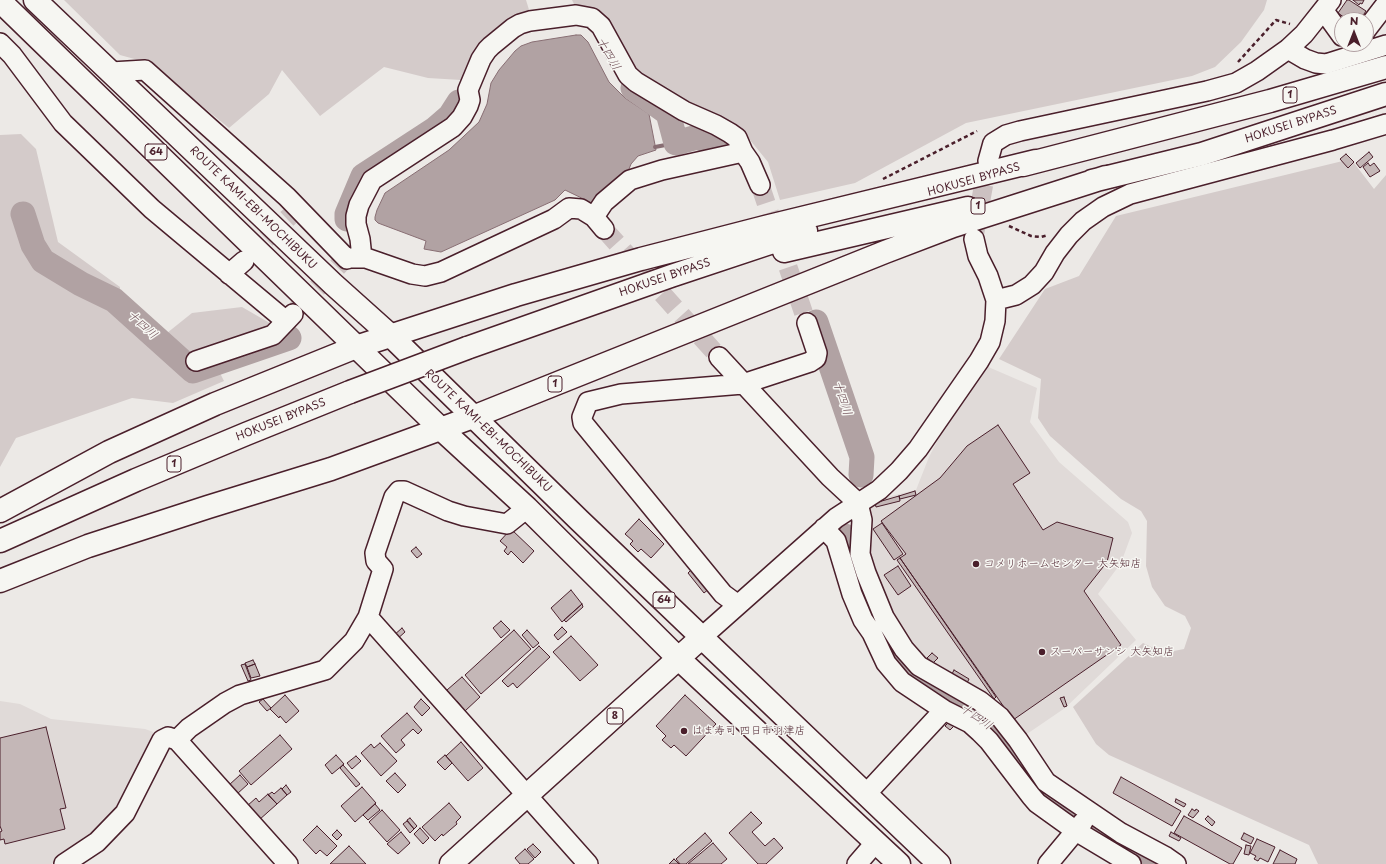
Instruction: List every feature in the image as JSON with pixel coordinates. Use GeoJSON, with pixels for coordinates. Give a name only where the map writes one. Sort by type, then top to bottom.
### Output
{"type":"FeatureCollection","features":[{"type":"Feature","properties":{"kind":"main road","name":"ROUTE KAMI-EBI-MOCHIBUKU"},"geometry":{"type":"LineString","coordinates":[[35,0],[333,284],[391,336],[473,417],[939,864]]}},
{"type":"Feature","properties":{"kind":"main road","name":"64"},"geometry":{"type":"LineString","coordinates":[[0,2],[441,429],[527,508],[678,658],[898,864]]}},
{"type":"Feature","properties":{"kind":"main road","name":"HOKUSEI BYPASS"},"geometry":{"type":"LineString","coordinates":[[0,541],[209,449],[350,392],[567,312],[671,276],[858,214],[1036,161],[1270,101],[1386,67]]}},
{"type":"Feature","properties":{"kind":"main road","name":"HOKUSEI BYPASS"},"geometry":{"type":"LineString","coordinates":[[567,312],[780,252],[1202,154],[1386,94]]}},
{"type":"Feature","properties":{"kind":"main road"},"geometry":{"type":"LineString","coordinates":[[1202,154],[1386,104]]}},
{"type":"Feature","properties":{"kind":"main road","name":"1"},"geometry":{"type":"LineString","coordinates":[[0,511],[109,452],[215,404],[356,346],[391,336],[516,294],[641,259],[1036,161]]}},
{"type":"Feature","properties":{"kind":"main road","name":"1"},"geometry":{"type":"LineString","coordinates":[[0,581],[88,546],[208,507],[331,470],[473,417],[898,246],[954,226],[1106,177]]}},
{"type":"Feature","properties":{"kind":"main road","name":"8"},"geometry":{"type":"LineString","coordinates":[[451,864],[702,637]]}},
{"type":"Feature","properties":{"kind":"street"},"geometry":{"type":"LineString","coordinates":[[1374,20],[1386,4]]}},
{"type":"Feature","properties":{"kind":"street"},"geometry":{"type":"LineString","coordinates":[[988,162],[993,143],[1006,135],[1208,91],[1229,85],[1257,71],[1288,49],[1304,34],[1327,5],[1334,19]]}},
{"type":"Feature","properties":{"kind":"street"},"geometry":{"type":"LineString","coordinates":[[352,259],[360,239],[356,224],[356,216],[359,205],[372,180],[453,127],[462,117],[468,106],[470,100],[468,90],[481,59],[491,46],[513,28],[524,22],[576,15],[592,18],[601,26],[628,75],[636,82],[684,111],[716,125],[737,138],[760,185]]}},
{"type":"Feature","properties":{"kind":"street"},"geometry":{"type":"LineString","coordinates":[[0,43],[12,55],[63,123],[152,209],[230,274],[289,318],[273,335],[196,361]]}},
{"type":"Feature","properties":{"kind":"street"},"geometry":{"type":"LineString","coordinates":[[1288,49],[1305,59],[1316,63],[1326,64],[1386,45]]}},
{"type":"Feature","properties":{"kind":"street"},"geometry":{"type":"LineString","coordinates":[[111,72],[145,70],[287,197],[294,212],[352,259],[366,258],[412,274],[426,276],[441,272],[554,219],[569,208],[581,209],[599,223],[604,202],[630,180],[662,170],[743,152]]}},
{"type":"Feature","properties":{"kind":"street"},"geometry":{"type":"LineString","coordinates":[[996,300],[1016,294],[1032,285],[1044,272],[1055,253],[1069,235],[1083,221],[1103,207],[1130,194],[1386,124]]}},
{"type":"Feature","properties":{"kind":"street"},"geometry":{"type":"LineString","coordinates":[[702,637],[824,528],[836,518],[879,490],[899,471],[918,449],[979,361],[990,342],[996,321],[996,300],[988,276],[978,256],[974,239]]}},
{"type":"Feature","properties":{"kind":"street"},"geometry":{"type":"LineString","coordinates":[[230,274],[244,261]]}},
{"type":"Feature","properties":{"kind":"street"},"geometry":{"type":"LineString","coordinates":[[738,605],[723,594],[583,423],[582,418],[588,402],[621,394],[743,384],[810,362],[816,358],[817,353],[807,323]]}},
{"type":"Feature","properties":{"kind":"street"},"geometry":{"type":"LineString","coordinates":[[719,357],[830,478],[858,503],[862,520],[860,554],[873,592],[884,617],[888,644],[886,663],[902,682],[944,710],[970,723],[980,732],[989,741],[1037,803],[1131,864]]}},
{"type":"Feature","properties":{"kind":"street"},"geometry":{"type":"LineString","coordinates":[[177,740],[189,728],[225,703],[240,695],[325,670],[354,641],[368,617],[383,569],[376,561],[375,553],[394,497],[399,491],[404,491],[448,511],[464,516],[507,524],[527,508]]}},
{"type":"Feature","properties":{"kind":"street"},"geometry":{"type":"LineString","coordinates":[[824,528],[836,541],[852,594],[863,620],[888,644],[904,649],[919,666],[989,708],[1000,717],[1001,732],[1046,782],[1090,814],[1176,864]]}},
{"type":"Feature","properties":{"kind":"street"},"geometry":{"type":"LineString","coordinates":[[368,617],[588,864]]}},
{"type":"Feature","properties":{"kind":"street"},"geometry":{"type":"LineString","coordinates":[[866,794],[944,710]]}},
{"type":"Feature","properties":{"kind":"street"},"geometry":{"type":"LineString","coordinates":[[64,864],[97,842],[125,813],[162,740],[168,737],[177,740],[288,864]]}},
{"type":"Feature","properties":{"kind":"street"},"geometry":{"type":"LineString","coordinates":[[1048,864],[1090,814]]}},
{"type":"Feature","properties":{"kind":"street"},"geometry":{"type":"LineString","coordinates":[[857,864],[876,842]]}},
{"type":"Feature","properties":{"kind":"path"},"geometry":{"type":"LineString","coordinates":[[1234,67],[1276,20],[1291,25],[1304,34]]}},
{"type":"Feature","properties":{"kind":"path"},"geometry":{"type":"LineString","coordinates":[[877,182],[977,132]]}},
{"type":"Feature","properties":{"kind":"path"},"geometry":{"type":"LineString","coordinates":[[1006,225],[1031,236],[1041,237],[1050,234]]}},
{"type":"Feature","properties":{"kind":"shaded area"},"geometry":{"type":"Polygon","coordinates":[[[64,0],[526,0],[530,13],[520,15],[497,27],[461,80],[428,78],[384,67],[320,116],[282,70],[269,94],[229,128],[149,63],[120,55],[64,0]]]}},
{"type":"Feature","properties":{"kind":"shaded area"},"geometry":{"type":"Polygon","coordinates":[[[572,0],[1267,0],[1264,10],[1241,42],[1215,67],[1192,76],[966,123],[855,183],[780,200],[768,162],[741,129],[709,118],[688,106],[669,91],[644,80],[576,8],[572,0]]]}},
{"type":"Feature","properties":{"kind":"shaded area"},"geometry":{"type":"Polygon","coordinates":[[[581,35],[588,42],[609,82],[625,98],[649,114],[656,150],[638,156],[631,164],[627,174],[594,204],[565,190],[555,200],[441,252],[424,249],[426,241],[378,223],[375,220],[377,210],[385,193],[449,150],[479,122],[487,104],[491,83],[499,70],[515,51],[521,46],[532,42],[581,35]]]}},
{"type":"Feature","properties":{"kind":"shaded area"},"geometry":{"type":"Polygon","coordinates":[[[21,134],[36,149],[58,242],[120,287],[120,298],[146,330],[167,333],[192,313],[242,307],[287,333],[218,369],[224,381],[173,403],[132,398],[16,438],[0,467],[0,135],[21,134]]]}},
{"type":"Feature","properties":{"kind":"shaded area"},"geometry":{"type":"Polygon","coordinates":[[[1351,159],[1374,189],[1386,175],[1386,864],[1318,864],[1309,845],[1109,755],[1096,744],[1073,707],[1143,643],[1164,653],[1184,649],[1191,628],[1185,616],[1165,606],[1152,587],[1146,566],[1147,521],[1141,511],[1121,499],[1050,436],[1038,418],[1041,379],[999,359],[1045,289],[1079,276],[1116,216],[1351,159]]]}},
{"type":"Feature","properties":{"kind":"shaded area"},"geometry":{"type":"Polygon","coordinates":[[[986,366],[1037,388],[1030,422],[1059,462],[1128,522],[1132,533],[1121,563],[1098,594],[1136,640],[1065,708],[1024,736],[927,661],[909,644],[879,590],[865,540],[871,504],[874,500],[916,490],[929,457],[948,420],[986,366]]]}},
{"type":"Feature","properties":{"kind":"shaded area"},"geometry":{"type":"Polygon","coordinates":[[[0,701],[20,704],[51,719],[145,729],[159,734],[125,807],[92,840],[51,864],[0,864],[0,701]]]}},
{"type":"Feature","properties":{"kind":"building"},"geometry":{"type":"Polygon","coordinates":[[[1347,0],[1366,11],[1365,12],[1339,12],[1347,0]]]}},
{"type":"Feature","properties":{"kind":"building"},"geometry":{"type":"Polygon","coordinates":[[[1353,0],[1364,0],[1362,4],[1360,3],[1359,5],[1353,0]]]}},
{"type":"Feature","properties":{"kind":"building"},"geometry":{"type":"Polygon","coordinates":[[[1369,152],[1373,157],[1360,168],[1356,163],[1369,152]]]}},
{"type":"Feature","properties":{"kind":"building"},"geometry":{"type":"Polygon","coordinates":[[[1346,154],[1354,162],[1348,168],[1340,159],[1346,154]]]}},
{"type":"Feature","properties":{"kind":"building"},"geometry":{"type":"Polygon","coordinates":[[[1368,163],[1370,166],[1374,163],[1380,171],[1370,177],[1363,167],[1368,163]]]}},
{"type":"Feature","properties":{"kind":"building"},"geometry":{"type":"Polygon","coordinates":[[[998,425],[1030,473],[1013,484],[1043,530],[1057,522],[1113,538],[1107,562],[1084,591],[1121,645],[1013,720],[900,558],[906,554],[881,521],[940,478],[967,446],[998,425]]]}},
{"type":"Feature","properties":{"kind":"building"},"geometry":{"type":"Polygon","coordinates":[[[915,491],[916,495],[900,499],[899,496],[915,491]]]}},
{"type":"Feature","properties":{"kind":"building"},"geometry":{"type":"Polygon","coordinates":[[[899,496],[900,501],[876,507],[875,503],[899,496]]]}},
{"type":"Feature","properties":{"kind":"building"},"geometry":{"type":"Polygon","coordinates":[[[639,519],[664,544],[651,558],[641,549],[638,552],[630,544],[633,541],[625,534],[639,519]]]}},
{"type":"Feature","properties":{"kind":"building"},"geometry":{"type":"Polygon","coordinates":[[[882,523],[903,554],[894,560],[873,529],[882,523]]]}},
{"type":"Feature","properties":{"kind":"building"},"geometry":{"type":"Polygon","coordinates":[[[511,529],[534,551],[523,563],[511,551],[508,555],[504,551],[507,547],[500,541],[511,529]]]}},
{"type":"Feature","properties":{"kind":"building"},"geometry":{"type":"Polygon","coordinates":[[[416,547],[422,554],[417,558],[411,551],[416,547]]]}},
{"type":"Feature","properties":{"kind":"building"},"geometry":{"type":"Polygon","coordinates":[[[900,558],[996,697],[994,699],[897,560],[900,558]]]}},
{"type":"Feature","properties":{"kind":"building"},"geometry":{"type":"Polygon","coordinates":[[[898,566],[911,586],[898,595],[884,575],[898,566]]]}},
{"type":"Feature","properties":{"kind":"building"},"geometry":{"type":"Polygon","coordinates":[[[694,567],[710,588],[704,593],[688,573],[694,567]]]}},
{"type":"Feature","properties":{"kind":"building"},"geometry":{"type":"Polygon","coordinates":[[[571,590],[582,604],[562,622],[551,608],[571,590]]]}},
{"type":"Feature","properties":{"kind":"building"},"geometry":{"type":"Polygon","coordinates":[[[582,604],[583,607],[566,622],[564,620],[582,604]]]}},
{"type":"Feature","properties":{"kind":"building"},"geometry":{"type":"Polygon","coordinates":[[[501,621],[510,630],[501,638],[493,628],[501,621]]]}},
{"type":"Feature","properties":{"kind":"building"},"geometry":{"type":"Polygon","coordinates":[[[562,627],[567,632],[558,640],[554,635],[562,627]]]}},
{"type":"Feature","properties":{"kind":"building"},"geometry":{"type":"Polygon","coordinates":[[[402,628],[405,632],[396,640],[393,636],[402,628]]]}},
{"type":"Feature","properties":{"kind":"building"},"geometry":{"type":"Polygon","coordinates":[[[514,630],[531,649],[481,694],[465,675],[514,630]]]}},
{"type":"Feature","properties":{"kind":"building"},"geometry":{"type":"Polygon","coordinates":[[[527,630],[539,643],[533,648],[522,635],[527,630]]]}},
{"type":"Feature","properties":{"kind":"building"},"geometry":{"type":"Polygon","coordinates":[[[571,636],[598,665],[580,681],[553,652],[571,636]]]}},
{"type":"Feature","properties":{"kind":"building"},"geometry":{"type":"Polygon","coordinates":[[[539,646],[550,657],[517,688],[513,683],[508,687],[502,681],[539,646]]]}},
{"type":"Feature","properties":{"kind":"building"},"geometry":{"type":"Polygon","coordinates":[[[932,653],[938,658],[933,663],[927,658],[932,653]]]}},
{"type":"Feature","properties":{"kind":"building"},"geometry":{"type":"Polygon","coordinates":[[[253,660],[255,664],[247,667],[245,663],[253,660]]]}},
{"type":"Feature","properties":{"kind":"building"},"geometry":{"type":"Polygon","coordinates":[[[245,664],[251,680],[248,681],[241,665],[245,664]]]}},
{"type":"Feature","properties":{"kind":"building"},"geometry":{"type":"Polygon","coordinates":[[[255,664],[260,676],[251,678],[247,667],[255,664]]]}},
{"type":"Feature","properties":{"kind":"building"},"geometry":{"type":"Polygon","coordinates":[[[954,670],[969,679],[967,683],[952,674],[954,670]]]}},
{"type":"Feature","properties":{"kind":"building"},"geometry":{"type":"Polygon","coordinates":[[[462,677],[480,697],[465,711],[457,701],[455,703],[447,690],[462,677]]]}},
{"type":"Feature","properties":{"kind":"building"},"geometry":{"type":"Polygon","coordinates":[[[285,695],[299,711],[286,723],[280,716],[279,718],[270,709],[285,695]]]}},
{"type":"Feature","properties":{"kind":"building"},"geometry":{"type":"Polygon","coordinates":[[[685,695],[716,724],[686,756],[674,745],[671,748],[662,740],[666,736],[656,726],[685,695]]]}},
{"type":"Feature","properties":{"kind":"building"},"geometry":{"type":"Polygon","coordinates":[[[1064,697],[1067,706],[1064,707],[1060,698],[1064,697]]]}},
{"type":"Feature","properties":{"kind":"building"},"geometry":{"type":"Polygon","coordinates":[[[263,699],[271,708],[267,711],[259,702],[263,699]]]}},
{"type":"Feature","properties":{"kind":"building"},"geometry":{"type":"Polygon","coordinates":[[[421,699],[430,708],[422,716],[414,707],[421,699]]]}},
{"type":"Feature","properties":{"kind":"building"},"geometry":{"type":"Polygon","coordinates":[[[407,713],[422,730],[418,734],[413,729],[401,740],[405,745],[396,753],[381,736],[407,713]]]}},
{"type":"Feature","properties":{"kind":"building"},"geometry":{"type":"Polygon","coordinates":[[[951,720],[956,724],[950,730],[945,726],[951,720]]]}},
{"type":"Feature","properties":{"kind":"building"},"geometry":{"type":"Polygon","coordinates":[[[46,727],[66,808],[60,809],[65,829],[5,844],[4,839],[0,840],[0,832],[2,831],[0,826],[0,738],[46,727]]]}},
{"type":"Feature","properties":{"kind":"building"},"geometry":{"type":"Polygon","coordinates":[[[280,735],[292,749],[251,785],[239,771],[280,735]]]}},
{"type":"Feature","properties":{"kind":"building"},"geometry":{"type":"Polygon","coordinates":[[[461,742],[483,768],[468,781],[446,756],[461,742]]]}},
{"type":"Feature","properties":{"kind":"building"},"geometry":{"type":"Polygon","coordinates":[[[380,743],[397,761],[381,776],[361,753],[371,744],[374,748],[380,743]]]}},
{"type":"Feature","properties":{"kind":"building"},"geometry":{"type":"Polygon","coordinates":[[[336,755],[344,764],[332,774],[325,765],[336,755]]]}},
{"type":"Feature","properties":{"kind":"building"},"geometry":{"type":"Polygon","coordinates":[[[445,755],[452,763],[445,770],[437,762],[445,755]]]}},
{"type":"Feature","properties":{"kind":"building"},"geometry":{"type":"Polygon","coordinates":[[[356,756],[361,761],[352,769],[347,763],[356,756]]]}},
{"type":"Feature","properties":{"kind":"building"},"geometry":{"type":"Polygon","coordinates":[[[343,765],[360,784],[356,787],[340,768],[343,765]]]}},
{"type":"Feature","properties":{"kind":"building"},"geometry":{"type":"Polygon","coordinates":[[[395,773],[406,785],[398,793],[386,781],[395,773]]]}},
{"type":"Feature","properties":{"kind":"building"},"geometry":{"type":"Polygon","coordinates":[[[240,775],[248,784],[237,794],[229,785],[240,775]]]}},
{"type":"Feature","properties":{"kind":"building"},"geometry":{"type":"Polygon","coordinates":[[[1121,777],[1181,811],[1172,826],[1113,793],[1121,777]]]}},
{"type":"Feature","properties":{"kind":"building"},"geometry":{"type":"Polygon","coordinates":[[[286,785],[291,792],[287,795],[282,789],[286,785]]]}},
{"type":"Feature","properties":{"kind":"building"},"geometry":{"type":"Polygon","coordinates":[[[362,787],[376,803],[355,822],[341,806],[362,787]]]}},
{"type":"Feature","properties":{"kind":"building"},"geometry":{"type":"Polygon","coordinates":[[[281,788],[287,795],[277,804],[268,795],[272,792],[274,794],[281,788]]]}},
{"type":"Feature","properties":{"kind":"building"},"geometry":{"type":"Polygon","coordinates":[[[268,794],[277,804],[259,820],[247,806],[256,798],[259,802],[268,794]]]}},
{"type":"Feature","properties":{"kind":"building"},"geometry":{"type":"Polygon","coordinates":[[[1176,799],[1186,804],[1184,807],[1175,802],[1176,799]]]}},
{"type":"Feature","properties":{"kind":"building"},"geometry":{"type":"Polygon","coordinates":[[[449,803],[461,817],[456,822],[457,824],[443,836],[442,834],[435,841],[422,827],[449,803]]]}},
{"type":"Feature","properties":{"kind":"building"},"geometry":{"type":"Polygon","coordinates":[[[375,804],[380,810],[368,820],[363,815],[375,804]]]}},
{"type":"Feature","properties":{"kind":"building"},"geometry":{"type":"Polygon","coordinates":[[[1192,809],[1199,811],[1193,818],[1188,815],[1192,809]]]}},
{"type":"Feature","properties":{"kind":"building"},"geometry":{"type":"Polygon","coordinates":[[[382,810],[400,830],[387,842],[369,822],[382,810]]]}},
{"type":"Feature","properties":{"kind":"building"},"geometry":{"type":"Polygon","coordinates":[[[751,812],[762,823],[752,832],[765,846],[774,838],[783,848],[766,864],[758,864],[729,833],[751,812]]]}},
{"type":"Feature","properties":{"kind":"building"},"geometry":{"type":"Polygon","coordinates":[[[1184,816],[1242,848],[1233,864],[1230,864],[1174,833],[1184,816]]]}},
{"type":"Feature","properties":{"kind":"building"},"geometry":{"type":"Polygon","coordinates":[[[1208,816],[1215,822],[1212,826],[1205,819],[1208,816]]]}},
{"type":"Feature","properties":{"kind":"building"},"geometry":{"type":"Polygon","coordinates":[[[410,818],[417,826],[414,829],[407,820],[410,818]]]}},
{"type":"Feature","properties":{"kind":"building"},"geometry":{"type":"Polygon","coordinates":[[[407,821],[414,829],[410,833],[403,824],[407,821]]]}},
{"type":"Feature","properties":{"kind":"building"},"geometry":{"type":"Polygon","coordinates":[[[317,826],[337,846],[327,856],[320,850],[316,854],[303,840],[317,826]]]}},
{"type":"Feature","properties":{"kind":"building"},"geometry":{"type":"Polygon","coordinates":[[[420,828],[429,838],[423,844],[414,834],[420,828]]]}},
{"type":"Feature","properties":{"kind":"building"},"geometry":{"type":"Polygon","coordinates":[[[337,830],[342,835],[337,840],[332,835],[337,830]]]}},
{"type":"Feature","properties":{"kind":"building"},"geometry":{"type":"Polygon","coordinates":[[[401,832],[410,843],[398,854],[387,844],[401,832]]]}},
{"type":"Feature","properties":{"kind":"building"},"geometry":{"type":"Polygon","coordinates":[[[1171,832],[1181,838],[1179,841],[1169,836],[1171,832]]]}},
{"type":"Feature","properties":{"kind":"building"},"geometry":{"type":"Polygon","coordinates":[[[705,833],[712,841],[686,864],[680,864],[676,859],[705,833]]]}},
{"type":"Feature","properties":{"kind":"building"},"geometry":{"type":"Polygon","coordinates":[[[1244,833],[1254,838],[1251,844],[1241,839],[1244,833]]]}},
{"type":"Feature","properties":{"kind":"building"},"geometry":{"type":"Polygon","coordinates":[[[1257,839],[1275,847],[1268,862],[1260,858],[1258,861],[1254,859],[1256,856],[1250,853],[1257,839]]]}},
{"type":"Feature","properties":{"kind":"building"},"geometry":{"type":"Polygon","coordinates":[[[713,843],[727,859],[721,864],[688,864],[713,843]]]}},
{"type":"Feature","properties":{"kind":"building"},"geometry":{"type":"Polygon","coordinates":[[[533,844],[541,852],[535,858],[527,849],[533,844]]]}},
{"type":"Feature","properties":{"kind":"building"},"geometry":{"type":"Polygon","coordinates":[[[1246,845],[1251,846],[1249,855],[1244,854],[1246,845]]]}},
{"type":"Feature","properties":{"kind":"building"},"geometry":{"type":"Polygon","coordinates":[[[349,846],[366,864],[330,864],[349,846]]]}},
{"type":"Feature","properties":{"kind":"building"},"geometry":{"type":"Polygon","coordinates":[[[525,849],[534,859],[528,864],[520,864],[515,858],[525,849]]]}},
{"type":"Feature","properties":{"kind":"building"},"geometry":{"type":"Polygon","coordinates":[[[1280,850],[1297,859],[1295,864],[1273,864],[1280,850]]]}},
{"type":"Feature","properties":{"kind":"building"},"geometry":{"type":"Polygon","coordinates":[[[674,859],[679,864],[669,864],[674,859]]]}},
{"type":"Feature","properties":{"kind":"waterway","name":"十四川"},"geometry":{"type":"LineString","coordinates":[[633,88],[668,113],[676,143],[697,137],[722,145],[734,146]]}},
{"type":"Feature","properties":{"kind":"waterway","name":"十四川"},"geometry":{"type":"LineString","coordinates":[[347,219],[347,214],[363,176],[435,129],[450,116],[459,102]]}},
{"type":"Feature","properties":{"kind":"waterway"},"geometry":{"type":"LineString","coordinates":[[655,147],[676,143]]}},
{"type":"Feature","properties":{"kind":"waterway","name":"十四川"},"geometry":{"type":"LineString","coordinates":[[23,214],[33,245],[43,261],[81,284],[114,300],[193,371],[289,338]]}},
{"type":"Feature","properties":{"kind":"waterway","name":"十四川"},"geometry":{"type":"LineString","coordinates":[[816,322],[862,457],[861,475]]}},
{"type":"Feature","properties":{"kind":"waterway","name":"十四川"},"geometry":{"type":"LineString","coordinates":[[845,536],[863,600],[874,622],[898,660],[913,677],[989,723],[1022,763],[1037,791],[1090,828],[1152,864]]}},
{"type":"Feature","properties":{"kind":"tunnel"},"geometry":{"type":"LineString","coordinates":[[975,232],[988,161]]}},
{"type":"Feature","properties":{"kind":"tunnel"},"geometry":{"type":"LineString","coordinates":[[760,185],[807,323]]}},
{"type":"Feature","properties":{"kind":"tunnel"},"geometry":{"type":"LineString","coordinates":[[245,259],[290,216]]}},
{"type":"Feature","properties":{"kind":"tunnel"},"geometry":{"type":"LineString","coordinates":[[604,229],[719,357]]}},
{"type":"Feature","properties":{"kind":"tunnel"},"geometry":{"type":"LineString","coordinates":[[297,309],[343,261]]}},
{"type":"Feature","properties":{"kind":"place","name":"コメリホームセンター 大矢知店"},"geometry":{"type":"Point","coordinates":[976,564]}},
{"type":"Feature","properties":{"kind":"place","name":"スーパーサンシ 大矢知店"},"geometry":{"type":"Point","coordinates":[1042,652]}},
{"type":"Feature","properties":{"kind":"place","name":"はま寿司 四日市羽津店"},"geometry":{"type":"Point","coordinates":[684,731]}}]}
